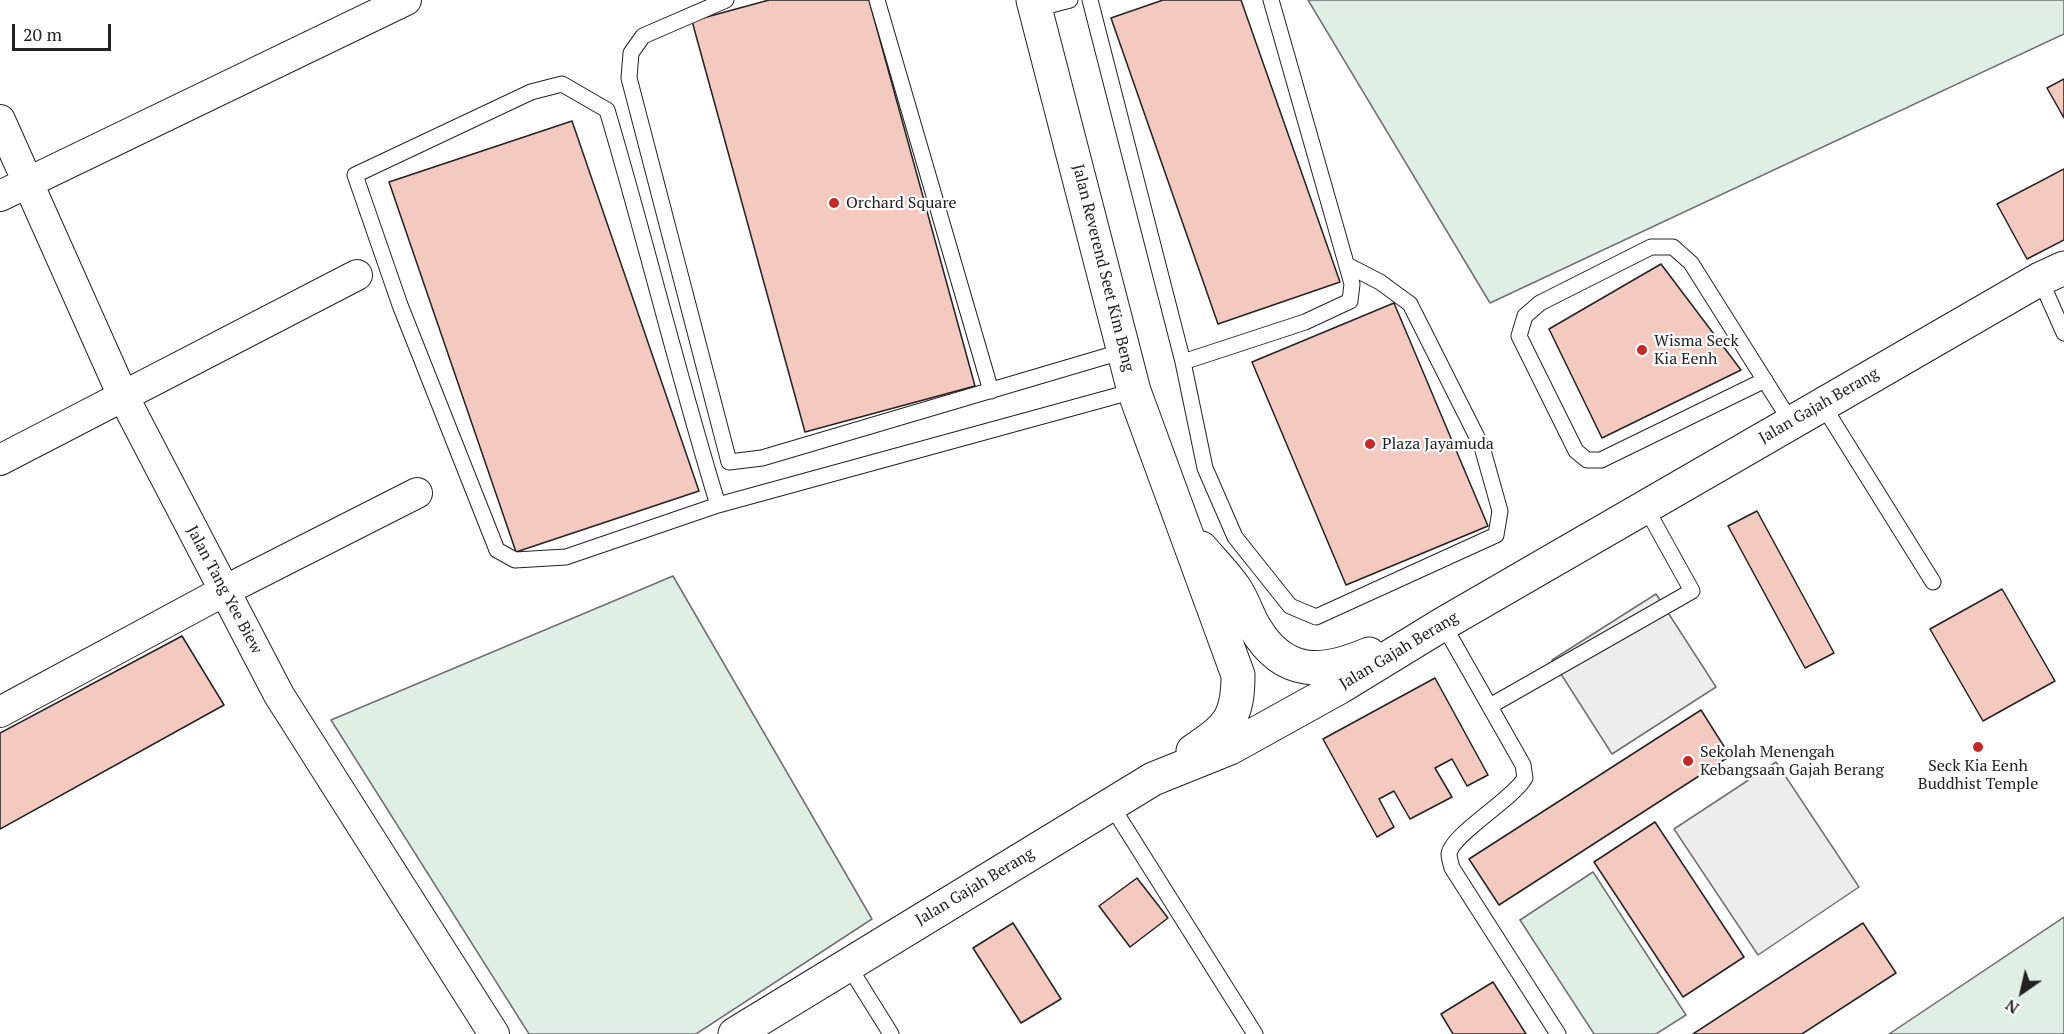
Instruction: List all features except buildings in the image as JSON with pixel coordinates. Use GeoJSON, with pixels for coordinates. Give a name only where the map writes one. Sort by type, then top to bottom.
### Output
{"type":"FeatureCollection","features":[{"type":"Feature","properties":{"kind":"street"},"geometry":{"type":"LineString","coordinates":[[0,196],[406,0]]}},
{"type":"Feature","properties":{"kind":"street","name":"Jalan Reverend Seet Kim Beng"},"geometry":{"type":"LineString","coordinates":[[1034,5],[1134,391],[1238,675],[1238,698],[1231,721],[1210,739],[1153,779]]}},
{"type":"Feature","properties":{"kind":"street","name":"Jalan Tang Yee Biew"},"geometry":{"type":"LineString","coordinates":[[0,120],[123,396],[279,695],[494,1034]]}},
{"type":"Feature","properties":{"kind":"street"},"geometry":{"type":"LineString","coordinates":[[0,460],[357,274]]}},
{"type":"Feature","properties":{"kind":"street","name":"Jalan Gajah Berang"},"geometry":{"type":"LineString","coordinates":[[739,1033],[848,964],[1153,779],[1230,748],[1340,687],[1443,624],[1646,508],[1821,404],[2052,274]]}},
{"type":"Feature","properties":{"kind":"street"},"geometry":{"type":"LineString","coordinates":[[0,712],[224,591],[417,493]]}},
{"type":"Feature","properties":{"kind":"street","name":"Jalan Reverend Seet Kim Beng"},"geometry":{"type":"LineString","coordinates":[[1187,532],[1235,588],[1255,628],[1274,654],[1300,667],[1320,669],[1346,664],[1443,624]]}},
{"type":"Feature","properties":{"kind":"lane"},"geometry":{"type":"LineString","coordinates":[[726,0],[643,36],[631,54],[629,78],[729,462],[762,458],[1124,351]]}},
{"type":"Feature","properties":{"kind":"lane"},"geometry":{"type":"LineString","coordinates":[[877,0],[991,391]]}},
{"type":"Feature","properties":{"kind":"lane"},"geometry":{"type":"LineString","coordinates":[[1034,5],[1070,0]]}},
{"type":"Feature","properties":{"kind":"lane"},"geometry":{"type":"LineString","coordinates":[[1090,0],[1184,362],[1205,468],[1235,537],[1290,606],[1316,617],[1496,535],[1500,511],[1482,447],[1410,304],[1380,282],[1347,265]]}},
{"type":"Feature","properties":{"kind":"lane"},"geometry":{"type":"LineString","coordinates":[[1184,362],[1305,322],[1350,300],[1352,284],[1347,265],[1271,0]]}},
{"type":"Feature","properties":{"kind":"lane"},"geometry":{"type":"LineString","coordinates":[[718,505],[607,110],[562,84],[531,92],[355,175],[400,305],[497,550],[515,560],[566,557],[718,505],[1134,391]]}},
{"type":"Feature","properties":{"kind":"lane"},"geometry":{"type":"LineString","coordinates":[[1766,380],[1601,460],[1587,460],[1576,451],[1520,336],[1525,316],[1540,303],[1651,247],[1673,247],[1691,262],[1766,380],[1791,422]]}},
{"type":"Feature","properties":{"kind":"lane"},"geometry":{"type":"LineString","coordinates":[[2052,274],[2064,333]]}},
{"type":"Feature","properties":{"kind":"lane"},"geometry":{"type":"LineString","coordinates":[[1821,404],[1933,582]]}},
{"type":"Feature","properties":{"kind":"lane"},"geometry":{"type":"LineString","coordinates":[[1490,706],[1692,591],[1646,508]]}},
{"type":"Feature","properties":{"kind":"lane"},"geometry":{"type":"LineString","coordinates":[[1443,624],[1523,765],[1525,778],[1518,790],[1455,841],[1449,854],[1452,868],[1558,1034]]}},
{"type":"Feature","properties":{"kind":"lane"},"geometry":{"type":"LineString","coordinates":[[1111,805],[1255,1034]]}},
{"type":"Feature","properties":{"kind":"lane"},"geometry":{"type":"LineString","coordinates":[[848,964],[891,1034]]}},
{"type":"Feature","properties":{"kind":"green space"},"geometry":{"type":"Polygon","coordinates":[[[1308,0],[2064,0],[2064,34],[1490,303],[1308,0]]]}},
{"type":"Feature","properties":{"kind":"green space"},"geometry":{"type":"Polygon","coordinates":[[[673,576],[872,919],[696,1034],[529,1034],[331,720],[673,576]]]}},
{"type":"Feature","properties":{"kind":"green space"},"geometry":{"type":"Polygon","coordinates":[[[1593,872],[1686,1015],[1656,1034],[1594,1034],[1520,920],[1593,872]]]}},
{"type":"Feature","properties":{"kind":"green space"},"geometry":{"type":"Polygon","coordinates":[[[2064,917],[2064,1034],[1889,1034],[2064,917]]]}},
{"type":"Feature","properties":{"kind":"shaded area"},"geometry":{"type":"Polygon","coordinates":[[[1656,594],[1716,687],[1612,754],[1552,660],[1656,594]]]}},
{"type":"Feature","properties":{"kind":"shaded area"},"geometry":{"type":"Polygon","coordinates":[[[1776,762],[1859,887],[1758,955],[1674,829],[1776,762]]]}},
{"type":"Feature","properties":{"kind":"place","name":"Orchard Square"},"geometry":{"type":"Point","coordinates":[834,203]}},
{"type":"Feature","properties":{"kind":"place","name":"Wisma Seck Kia Eenh"},"geometry":{"type":"Point","coordinates":[1642,350]}},
{"type":"Feature","properties":{"kind":"place","name":"Plaza Jayamuda"},"geometry":{"type":"Point","coordinates":[1370,444]}},
{"type":"Feature","properties":{"kind":"place","name":"Seck Kia Eenh Buddhist Temple"},"geometry":{"type":"Point","coordinates":[1978,747]}},
{"type":"Feature","properties":{"kind":"place","name":"Sekolah Menengah Kebangsaan Gajah Berang"},"geometry":{"type":"Point","coordinates":[1688,761]}}]}
